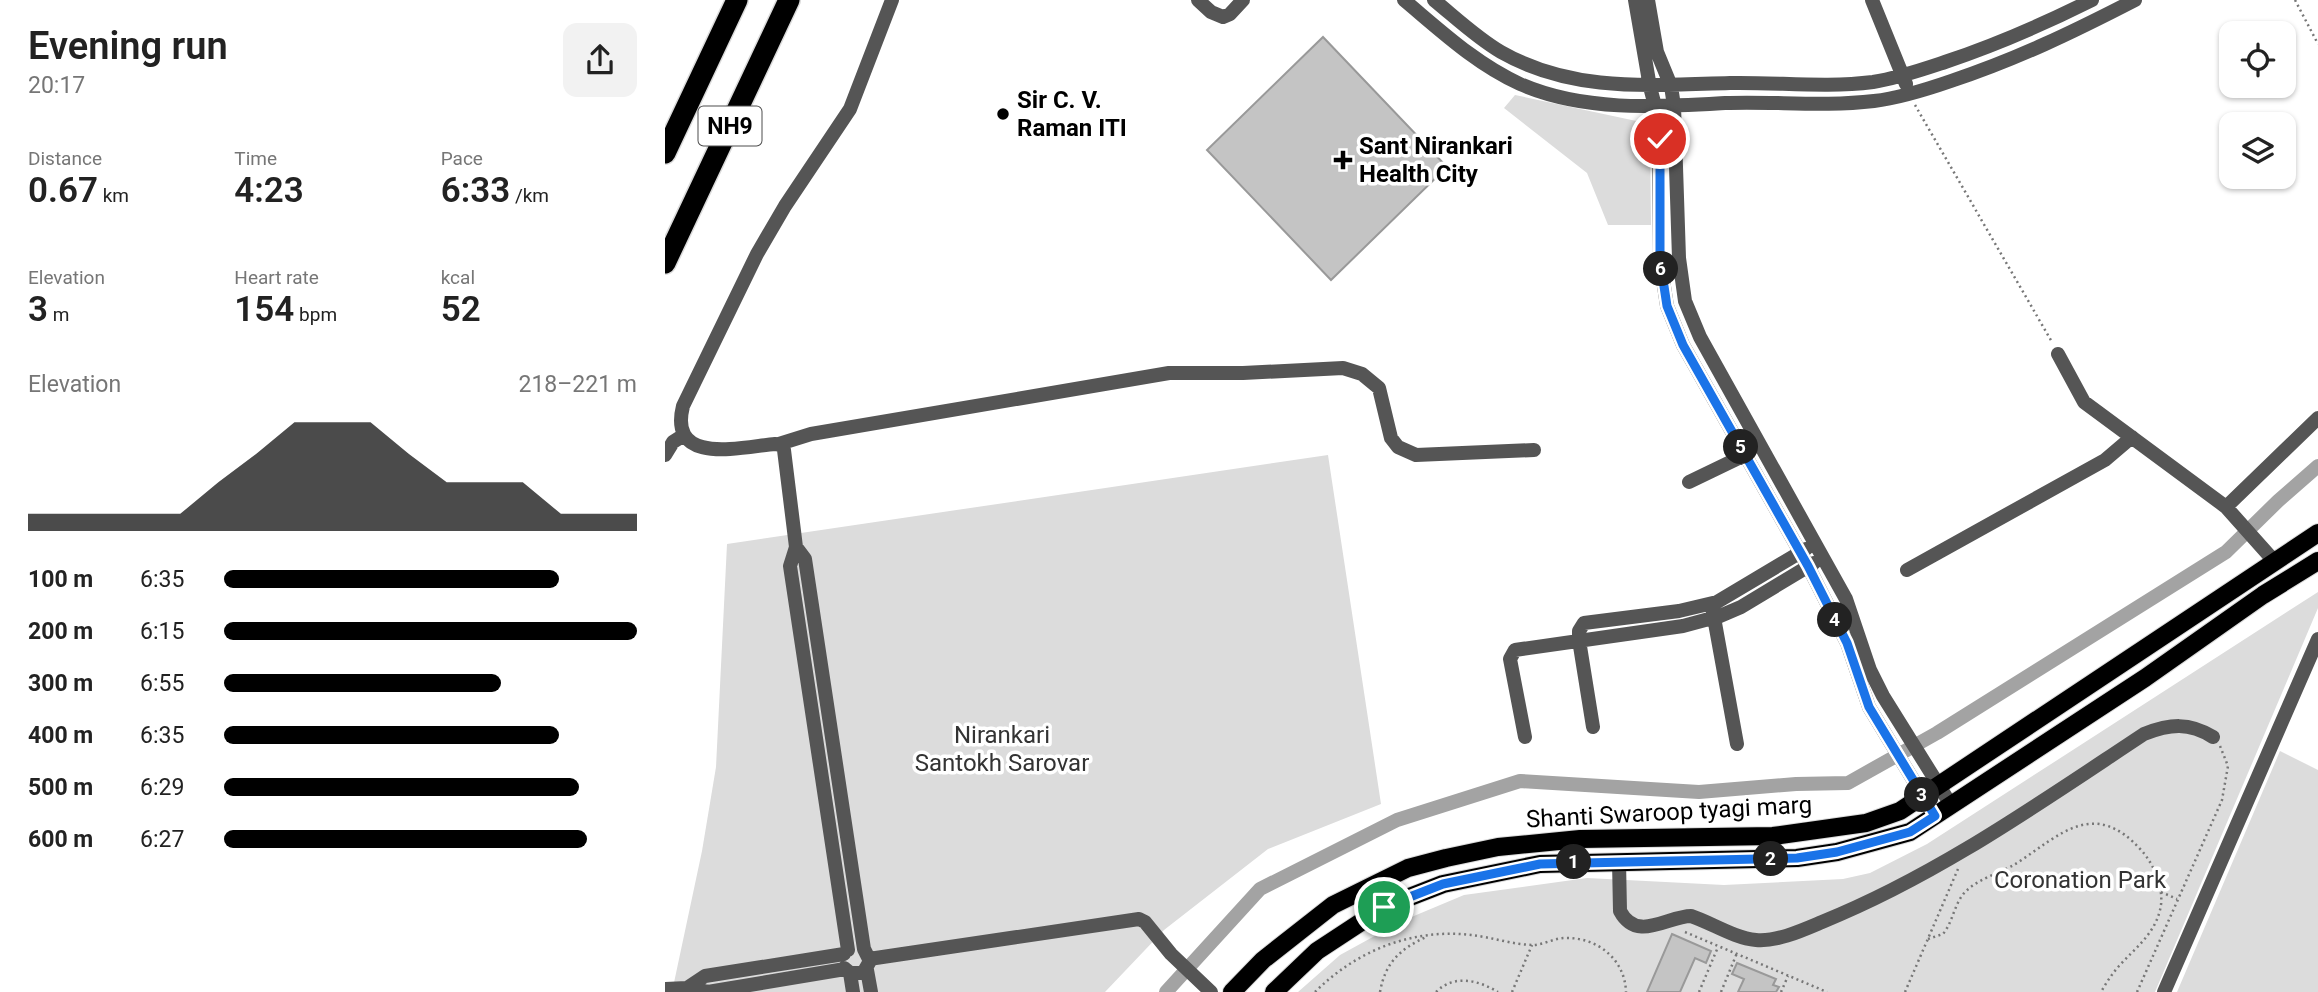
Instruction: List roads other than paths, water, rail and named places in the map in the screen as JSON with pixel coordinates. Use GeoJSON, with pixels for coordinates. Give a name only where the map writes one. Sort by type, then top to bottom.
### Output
{"type":"FeatureCollection","features":[{"type":"Feature","properties":{"kind":"highway","name":"NH9"},"geometry":{"type":"LineString","coordinates":[[665,153],[737,0]]}},
{"type":"Feature","properties":{"kind":"highway","name":"NH9"},"geometry":{"type":"LineString","coordinates":[[667,262],[789,0]]}},
{"type":"Feature","properties":{"kind":"main road","name":"Shanti Swaroop tyagi marg"},"geometry":{"type":"LineString","coordinates":[[1232,992],[1263,960],[1333,905],[1408,868],[1498,847],[1580,839],[1773,836],[1866,823],[1901,811],[2252,577],[2271,557],[2318,533]]}},
{"type":"Feature","properties":{"kind":"main road","name":"Shanti Swaroop tyagi marg"},"geometry":{"type":"LineString","coordinates":[[1274,992],[1317,951],[1384,907],[1443,884],[1540,864],[1797,858],[1837,852],[1910,832],[2145,678],[2263,595],[2318,561]]}},
{"type":"Feature","properties":{"kind":"main road"},"geometry":{"type":"LineString","coordinates":[[2252,577],[2263,595]]}},
{"type":"Feature","properties":{"kind":"street"},"geometry":{"type":"LineString","coordinates":[[892,0],[851,109],[785,206],[757,254],[683,406],[680,417],[684,435],[691,443],[713,450],[779,444],[811,434],[1169,373],[1243,373],[1343,368],[1362,374],[1378,388],[1391,438],[1404,451],[1416,454],[1534,450]]}},
{"type":"Feature","properties":{"kind":"street"},"geometry":{"type":"LineString","coordinates":[[1198,0],[1223,17],[1230,14],[1243,0]]}},
{"type":"Feature","properties":{"kind":"street"},"geometry":{"type":"LineString","coordinates":[[1404,0],[1459,47],[1522,85],[1568,99],[1654,107],[1732,103],[1831,104],[1909,95],[1990,68],[2051,43],[2135,0]]}},
{"type":"Feature","properties":{"kind":"street"},"geometry":{"type":"LineString","coordinates":[[1434,0],[1490,45],[1529,67],[1573,80],[1650,87],[1732,83],[1831,85],[1872,82],[1904,76],[1995,45],[2087,3],[2090,23]]}},
{"type":"Feature","properties":{"kind":"street"},"geometry":{"type":"LineString","coordinates":[[1635,0],[1650,87],[1659,121],[1660,260],[1667,306],[1683,345],[1808,566],[1847,643],[1951,805]]}},
{"type":"Feature","properties":{"kind":"street"},"geometry":{"type":"LineString","coordinates":[[1648,0],[1657,52],[1671,86],[1674,106],[1681,271],[1685,302],[1700,337],[1846,599],[1869,707],[1935,816]]}},
{"type":"Feature","properties":{"kind":"street"},"geometry":{"type":"LineString","coordinates":[[1872,0],[1904,76],[1909,95]]}},
{"type":"Feature","properties":{"kind":"street"},"geometry":{"type":"LineString","coordinates":[[1662,273],[1681,271]]}},
{"type":"Feature","properties":{"kind":"street"},"geometry":{"type":"LineString","coordinates":[[2058,354],[2084,402],[2227,508],[2271,557]]}},
{"type":"Feature","properties":{"kind":"street"},"geometry":{"type":"LineString","coordinates":[[2227,508],[2318,418]]}},
{"type":"Feature","properties":{"kind":"street"},"geometry":{"type":"LineString","coordinates":[[665,455],[673,442],[684,435]]}},
{"type":"Feature","properties":{"kind":"street"},"geometry":{"type":"LineString","coordinates":[[1907,570],[2105,460],[2132,437]]}},
{"type":"Feature","properties":{"kind":"street"},"geometry":{"type":"LineString","coordinates":[[779,444],[784,450],[796,547],[790,566],[846,952],[842,962],[848,971],[853,992]]}},
{"type":"Feature","properties":{"kind":"street"},"geometry":{"type":"LineString","coordinates":[[1689,482],[1766,454]]}},
{"type":"Feature","properties":{"kind":"street"},"geometry":{"type":"LineString","coordinates":[[1524,737],[1511,654],[1520,649],[1683,626],[1712,611],[1736,592],[1816,542]]}},
{"type":"Feature","properties":{"kind":"street"},"geometry":{"type":"LineString","coordinates":[[796,547],[805,559],[871,992]]}},
{"type":"Feature","properties":{"kind":"street"},"geometry":{"type":"LineString","coordinates":[[1712,611],[1741,607],[1824,557]]}},
{"type":"Feature","properties":{"kind":"street"},"geometry":{"type":"LineString","coordinates":[[1712,611],[1737,744]]}},
{"type":"Feature","properties":{"kind":"street"},"geometry":{"type":"LineString","coordinates":[[800,633],[816,630]]}},
{"type":"Feature","properties":{"kind":"street"},"geometry":{"type":"LineString","coordinates":[[2164,992],[2318,639]]}},
{"type":"Feature","properties":{"kind":"street"},"geometry":{"type":"LineString","coordinates":[[1579,640],[1593,727]]}},
{"type":"Feature","properties":{"kind":"street"},"geometry":{"type":"LineString","coordinates":[[1619,861],[1619,900],[1623,917],[1640,926],[1691,916],[1746,938],[1767,939],[1801,930],[1893,890],[1968,847],[2144,734],[2164,726],[2181,725],[2199,728],[2213,737]]}},
{"type":"Feature","properties":{"kind":"street"},"geometry":{"type":"LineString","coordinates":[[817,747],[833,743]]}},
{"type":"Feature","properties":{"kind":"street"},"geometry":{"type":"LineString","coordinates":[[835,865],[850,862]]}},
{"type":"Feature","properties":{"kind":"street"},"geometry":{"type":"LineString","coordinates":[[867,959],[1132,919],[1145,922],[1171,954],[1207,989]]}},
{"type":"Feature","properties":{"kind":"street"},"geometry":{"type":"LineString","coordinates":[[687,988],[705,976],[846,952],[855,947],[867,959]]}},
{"type":"Feature","properties":{"kind":"street"},"geometry":{"type":"LineString","coordinates":[[665,989],[687,988],[708,992],[848,971],[859,975],[867,959]]}},
{"type":"Feature","properties":{"kind":"waterway"},"geometry":{"type":"LineString","coordinates":[[1166,992],[1260,889],[1397,820],[1520,781],[1699,792],[1796,784],[1848,783],[1937,733],[2226,552],[2318,466]]}},
{"type":"Feature","properties":{"kind":"place","name":"Sir C. V. Raman ITI"},"geometry":{"type":"Point","coordinates":[1003,114]}},
{"type":"Feature","properties":{"kind":"place","name":"Sant Nirankari Health City"},"geometry":{"type":"Point","coordinates":[1343,160]}},
{"type":"Feature","properties":{"kind":"park label","name":"Nirankari Santokh Sarovar"},"geometry":{"type":"Point","coordinates":[1002,749]}},
{"type":"Feature","properties":{"kind":"park label","name":"Coronation Park"},"geometry":{"type":"Point","coordinates":[2080,880]}}]}
